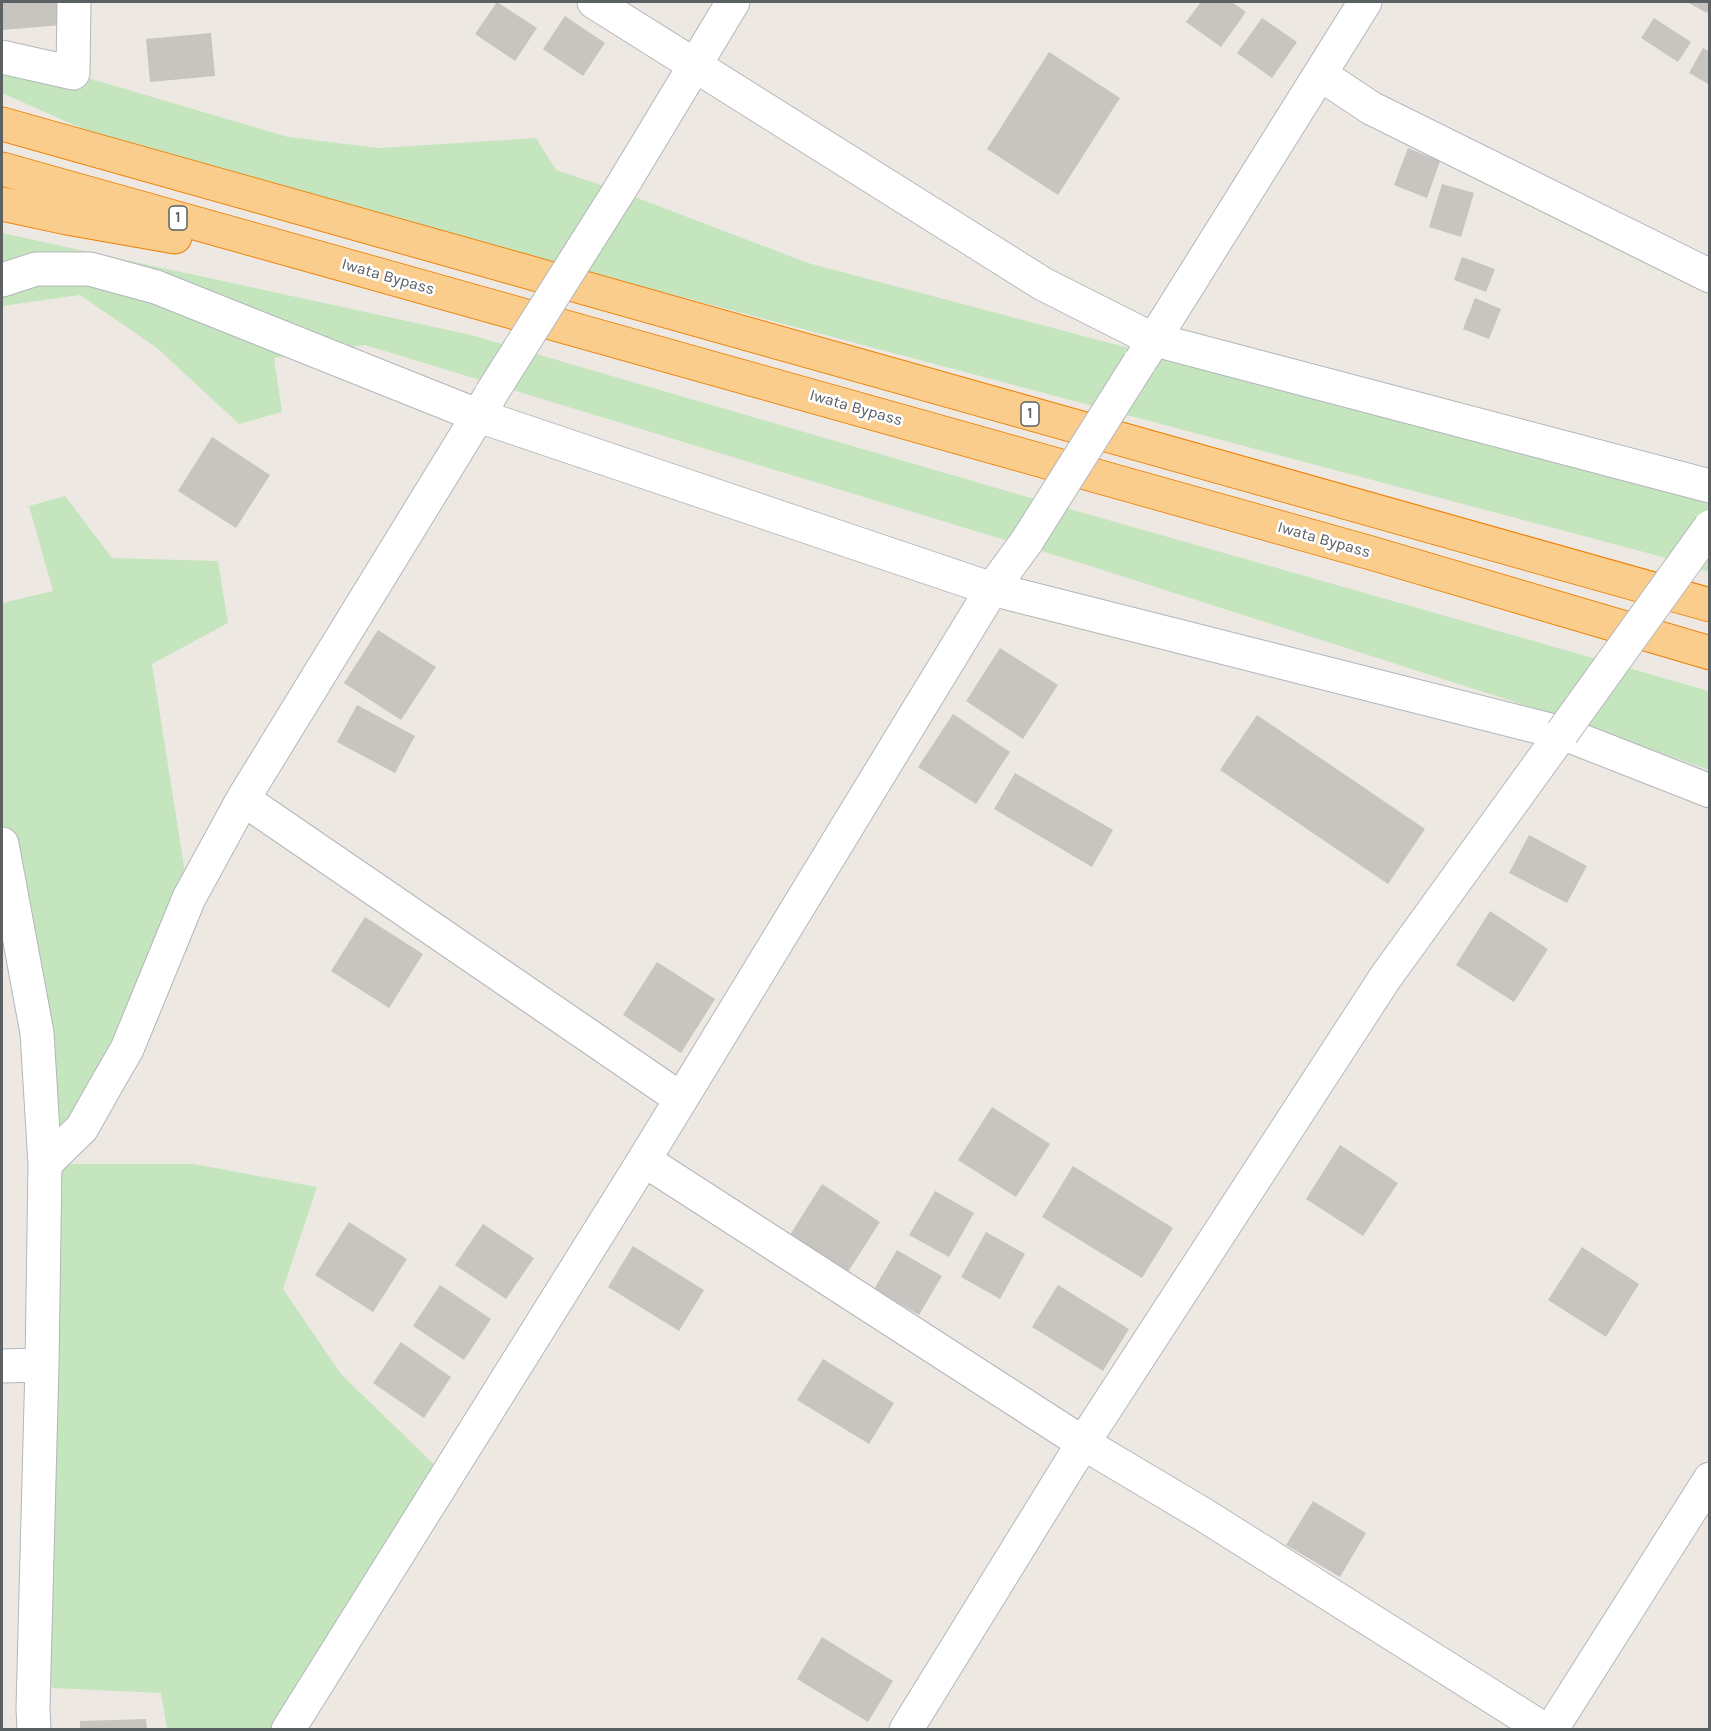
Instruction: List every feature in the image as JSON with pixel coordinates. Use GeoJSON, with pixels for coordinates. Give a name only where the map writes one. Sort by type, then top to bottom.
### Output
{"type":"FeatureCollection","features":[{"type":"Feature","properties":{"kind":"highway"},"geometry":{"type":"LineString","coordinates":[[2,102],[350,222]]}},
{"type":"Feature","properties":{"kind":"highway","name":"1"},"geometry":{"type":"LineString","coordinates":[[2,124],[1710,605]]}},
{"type":"Feature","properties":{"kind":"highway","name":"Iwata Bypass"},"geometry":{"type":"LineString","coordinates":[[2,170],[1371,553],[1710,653]]}},
{"type":"Feature","properties":{"kind":"highway","name":"1"},"geometry":{"type":"LineString","coordinates":[[2,204],[67,218],[354,267]]}},
{"type":"Feature","properties":{"kind":"street"},"geometry":{"type":"LineString","coordinates":[[594,2],[1146,351],[1710,486]]}},
{"type":"Feature","properties":{"kind":"street"},"geometry":{"type":"LineString","coordinates":[[45,1164],[82,1128],[127,1049],[189,898],[243,799],[619,191],[733,2]]}},
{"type":"Feature","properties":{"kind":"street"},"geometry":{"type":"LineString","coordinates":[[288,1730],[644,1160],[992,589],[1027,542],[1365,2]]}},
{"type":"Feature","properties":{"kind":"street"},"geometry":{"type":"LineString","coordinates":[[2,57],[73,73],[77,4]]}},
{"type":"Feature","properties":{"kind":"street"},"geometry":{"type":"LineString","coordinates":[[1320,74],[1371,108],[1710,276]]}},
{"type":"Feature","properties":{"kind":"street"},"geometry":{"type":"LineString","coordinates":[[2,280],[36,269],[90,269],[156,287],[992,589],[1562,734],[1710,791]]}},
{"type":"Feature","properties":{"kind":"street"},"geometry":{"type":"LineString","coordinates":[[906,1730],[1083,1443],[1385,978],[1710,527]]}},
{"type":"Feature","properties":{"kind":"street"},"geometry":{"type":"LineString","coordinates":[[243,799],[681,1099]]}},
{"type":"Feature","properties":{"kind":"street"},"geometry":{"type":"LineString","coordinates":[[4,863],[37,1033],[45,1164],[34,1730]]}},
{"type":"Feature","properties":{"kind":"street"},"geometry":{"type":"LineString","coordinates":[[644,1160],[1083,1443],[1204,1515],[1545,1730]]}},
{"type":"Feature","properties":{"kind":"street"},"geometry":{"type":"LineString","coordinates":[[2,1366],[42,1365]]}},
{"type":"Feature","properties":{"kind":"street"},"geometry":{"type":"LineString","coordinates":[[1551,1730],[1710,1479]]}},
{"type":"Feature","properties":{"kind":"green space"},"geometry":{"type":"Polygon","coordinates":[[[2,57],[54,68],[288,137],[379,148],[536,138],[556,170],[619,191],[808,263],[1709,502],[1709,572],[1659,556],[644,287],[92,133],[2,93],[2,57]]]}},
{"type":"Feature","properties":{"kind":"green space"},"geometry":{"type":"Polygon","coordinates":[[[2,233],[471,335],[1031,498],[1709,691],[1709,770],[1546,712],[1087,565],[365,345],[274,358],[282,412],[239,424],[157,348],[80,295],[2,306],[2,233]]]}},
{"type":"Feature","properties":{"kind":"green space"},"geometry":{"type":"Polygon","coordinates":[[[65,496],[112,558],[218,561],[228,623],[152,664],[189,898],[132,1036],[46,1164],[194,1164],[317,1187],[283,1289],[341,1374],[446,1476],[289,1729],[167,1729],[161,1693],[52,1688],[37,1575],[45,1164],[2,852],[2,603],[53,591],[29,506],[65,496]]]}},
{"type":"Feature","properties":{"kind":"building"},"geometry":{"type":"Polygon","coordinates":[[[2,2],[60,2],[62,25],[2,30],[2,2]]]}},
{"type":"Feature","properties":{"kind":"building"},"geometry":{"type":"Polygon","coordinates":[[[497,2],[537,28],[515,61],[475,34],[497,2]]]}},
{"type":"Feature","properties":{"kind":"building"},"geometry":{"type":"Polygon","coordinates":[[[1201,2],[1232,2],[1246,12],[1221,47],[1186,22],[1201,2]]]}},
{"type":"Feature","properties":{"kind":"building"},"geometry":{"type":"Polygon","coordinates":[[[1687,2],[1710,2],[1710,9],[1707,13],[1687,2]]]}},
{"type":"Feature","properties":{"kind":"building"},"geometry":{"type":"Polygon","coordinates":[[[565,16],[605,43],[583,76],[543,49],[565,16]]]}},
{"type":"Feature","properties":{"kind":"building"},"geometry":{"type":"Polygon","coordinates":[[[1262,18],[1297,42],[1272,78],[1237,53],[1262,18]]]}},
{"type":"Feature","properties":{"kind":"building"},"geometry":{"type":"Polygon","coordinates":[[[1654,18],[1691,42],[1678,62],[1641,38],[1654,18]]]}},
{"type":"Feature","properties":{"kind":"building"},"geometry":{"type":"Polygon","coordinates":[[[211,33],[215,76],[150,82],[146,39],[211,33]]]}},
{"type":"Feature","properties":{"kind":"building"},"geometry":{"type":"Polygon","coordinates":[[[1703,48],[1710,52],[1710,85],[1689,73],[1703,48]]]}},
{"type":"Feature","properties":{"kind":"building"},"geometry":{"type":"Polygon","coordinates":[[[1049,52],[1120,98],[1058,195],[987,149],[1049,52]]]}},
{"type":"Feature","properties":{"kind":"building"},"geometry":{"type":"Polygon","coordinates":[[[1408,148],[1440,161],[1427,198],[1394,185],[1408,148]]]}},
{"type":"Feature","properties":{"kind":"building"},"geometry":{"type":"Polygon","coordinates":[[[1442,184],[1474,193],[1461,237],[1429,227],[1442,184]]]}},
{"type":"Feature","properties":{"kind":"building"},"geometry":{"type":"Polygon","coordinates":[[[1462,257],[1495,269],[1486,292],[1454,280],[1462,257]]]}},
{"type":"Feature","properties":{"kind":"building"},"geometry":{"type":"Polygon","coordinates":[[[1475,298],[1501,309],[1489,339],[1463,329],[1475,298]]]}},
{"type":"Feature","properties":{"kind":"building"},"geometry":{"type":"Polygon","coordinates":[[[212,437],[270,475],[236,528],[178,491],[212,437]]]}},
{"type":"Feature","properties":{"kind":"building"},"geometry":{"type":"Polygon","coordinates":[[[378,630],[436,667],[401,720],[344,683],[378,630]]]}},
{"type":"Feature","properties":{"kind":"building"},"geometry":{"type":"Polygon","coordinates":[[[1000,648],[1058,685],[1023,739],[966,701],[1000,648]]]}},
{"type":"Feature","properties":{"kind":"building"},"geometry":{"type":"Polygon","coordinates":[[[357,705],[415,736],[395,773],[337,742],[357,705]]]}},
{"type":"Feature","properties":{"kind":"building"},"geometry":{"type":"Polygon","coordinates":[[[953,714],[1010,752],[976,804],[918,767],[953,714]]]}},
{"type":"Feature","properties":{"kind":"building"},"geometry":{"type":"Polygon","coordinates":[[[1257,715],[1425,829],[1388,884],[1220,770],[1257,715]]]}},
{"type":"Feature","properties":{"kind":"building"},"geometry":{"type":"Polygon","coordinates":[[[1015,773],[1113,830],[1092,867],[994,809],[1015,773]]]}},
{"type":"Feature","properties":{"kind":"building"},"geometry":{"type":"Polygon","coordinates":[[[1529,835],[1587,866],[1567,903],[1509,873],[1529,835]]]}},
{"type":"Feature","properties":{"kind":"building"},"geometry":{"type":"Polygon","coordinates":[[[1490,911],[1548,949],[1514,1002],[1456,965],[1490,911]]]}},
{"type":"Feature","properties":{"kind":"building"},"geometry":{"type":"Polygon","coordinates":[[[365,917],[423,954],[389,1008],[331,971],[365,917]]]}},
{"type":"Feature","properties":{"kind":"building"},"geometry":{"type":"Polygon","coordinates":[[[657,962],[715,999],[681,1053],[623,1015],[657,962]]]}},
{"type":"Feature","properties":{"kind":"building"},"geometry":{"type":"Polygon","coordinates":[[[992,1107],[1050,1144],[1016,1197],[958,1160],[992,1107]]]}},
{"type":"Feature","properties":{"kind":"building"},"geometry":{"type":"Polygon","coordinates":[[[1340,1145],[1398,1183],[1363,1236],[1306,1199],[1340,1145]]]}},
{"type":"Feature","properties":{"kind":"building"},"geometry":{"type":"Polygon","coordinates":[[[1073,1166],[1173,1228],[1142,1278],[1042,1217],[1073,1166]]]}},
{"type":"Feature","properties":{"kind":"building"},"geometry":{"type":"Polygon","coordinates":[[[822,1184],[880,1222],[846,1275],[788,1238],[822,1184]]]}},
{"type":"Feature","properties":{"kind":"building"},"geometry":{"type":"Polygon","coordinates":[[[935,1191],[974,1213],[949,1257],[909,1235],[935,1191]]]}},
{"type":"Feature","properties":{"kind":"building"},"geometry":{"type":"Polygon","coordinates":[[[349,1222],[407,1259],[373,1312],[315,1275],[349,1222]]]}},
{"type":"Feature","properties":{"kind":"building"},"geometry":{"type":"Polygon","coordinates":[[[483,1224],[534,1258],[506,1299],[455,1265],[483,1224]]]}},
{"type":"Feature","properties":{"kind":"building"},"geometry":{"type":"Polygon","coordinates":[[[986,1232],[1025,1254],[1000,1299],[961,1277],[986,1232]]]}},
{"type":"Feature","properties":{"kind":"building"},"geometry":{"type":"Polygon","coordinates":[[[633,1246],[704,1290],[679,1331],[608,1287],[633,1246]]]}},
{"type":"Feature","properties":{"kind":"building"},"geometry":{"type":"Polygon","coordinates":[[[1582,1247],[1639,1284],[1606,1337],[1548,1300],[1582,1247]]]}},
{"type":"Feature","properties":{"kind":"building"},"geometry":{"type":"Polygon","coordinates":[[[897,1250],[942,1276],[919,1315],[874,1289],[897,1250]]]}},
{"type":"Feature","properties":{"kind":"building"},"geometry":{"type":"Polygon","coordinates":[[[440,1285],[491,1319],[464,1360],[413,1326],[440,1285]]]}},
{"type":"Feature","properties":{"kind":"building"},"geometry":{"type":"Polygon","coordinates":[[[1058,1285],[1129,1329],[1103,1371],[1032,1327],[1058,1285]]]}},
{"type":"Feature","properties":{"kind":"building"},"geometry":{"type":"Polygon","coordinates":[[[401,1342],[451,1377],[424,1418],[373,1383],[401,1342]]]}},
{"type":"Feature","properties":{"kind":"building"},"geometry":{"type":"Polygon","coordinates":[[[823,1359],[894,1403],[869,1444],[797,1400],[823,1359]]]}},
{"type":"Feature","properties":{"kind":"building"},"geometry":{"type":"Polygon","coordinates":[[[1313,1501],[1366,1533],[1340,1577],[1286,1545],[1313,1501]]]}},
{"type":"Feature","properties":{"kind":"building"},"geometry":{"type":"Polygon","coordinates":[[[822,1637],[893,1681],[868,1722],[797,1679],[822,1637]]]}},
{"type":"Feature","properties":{"kind":"building"},"geometry":{"type":"Polygon","coordinates":[[[146,1719],[147,1730],[80,1730],[80,1721],[146,1719]]]}}]}
